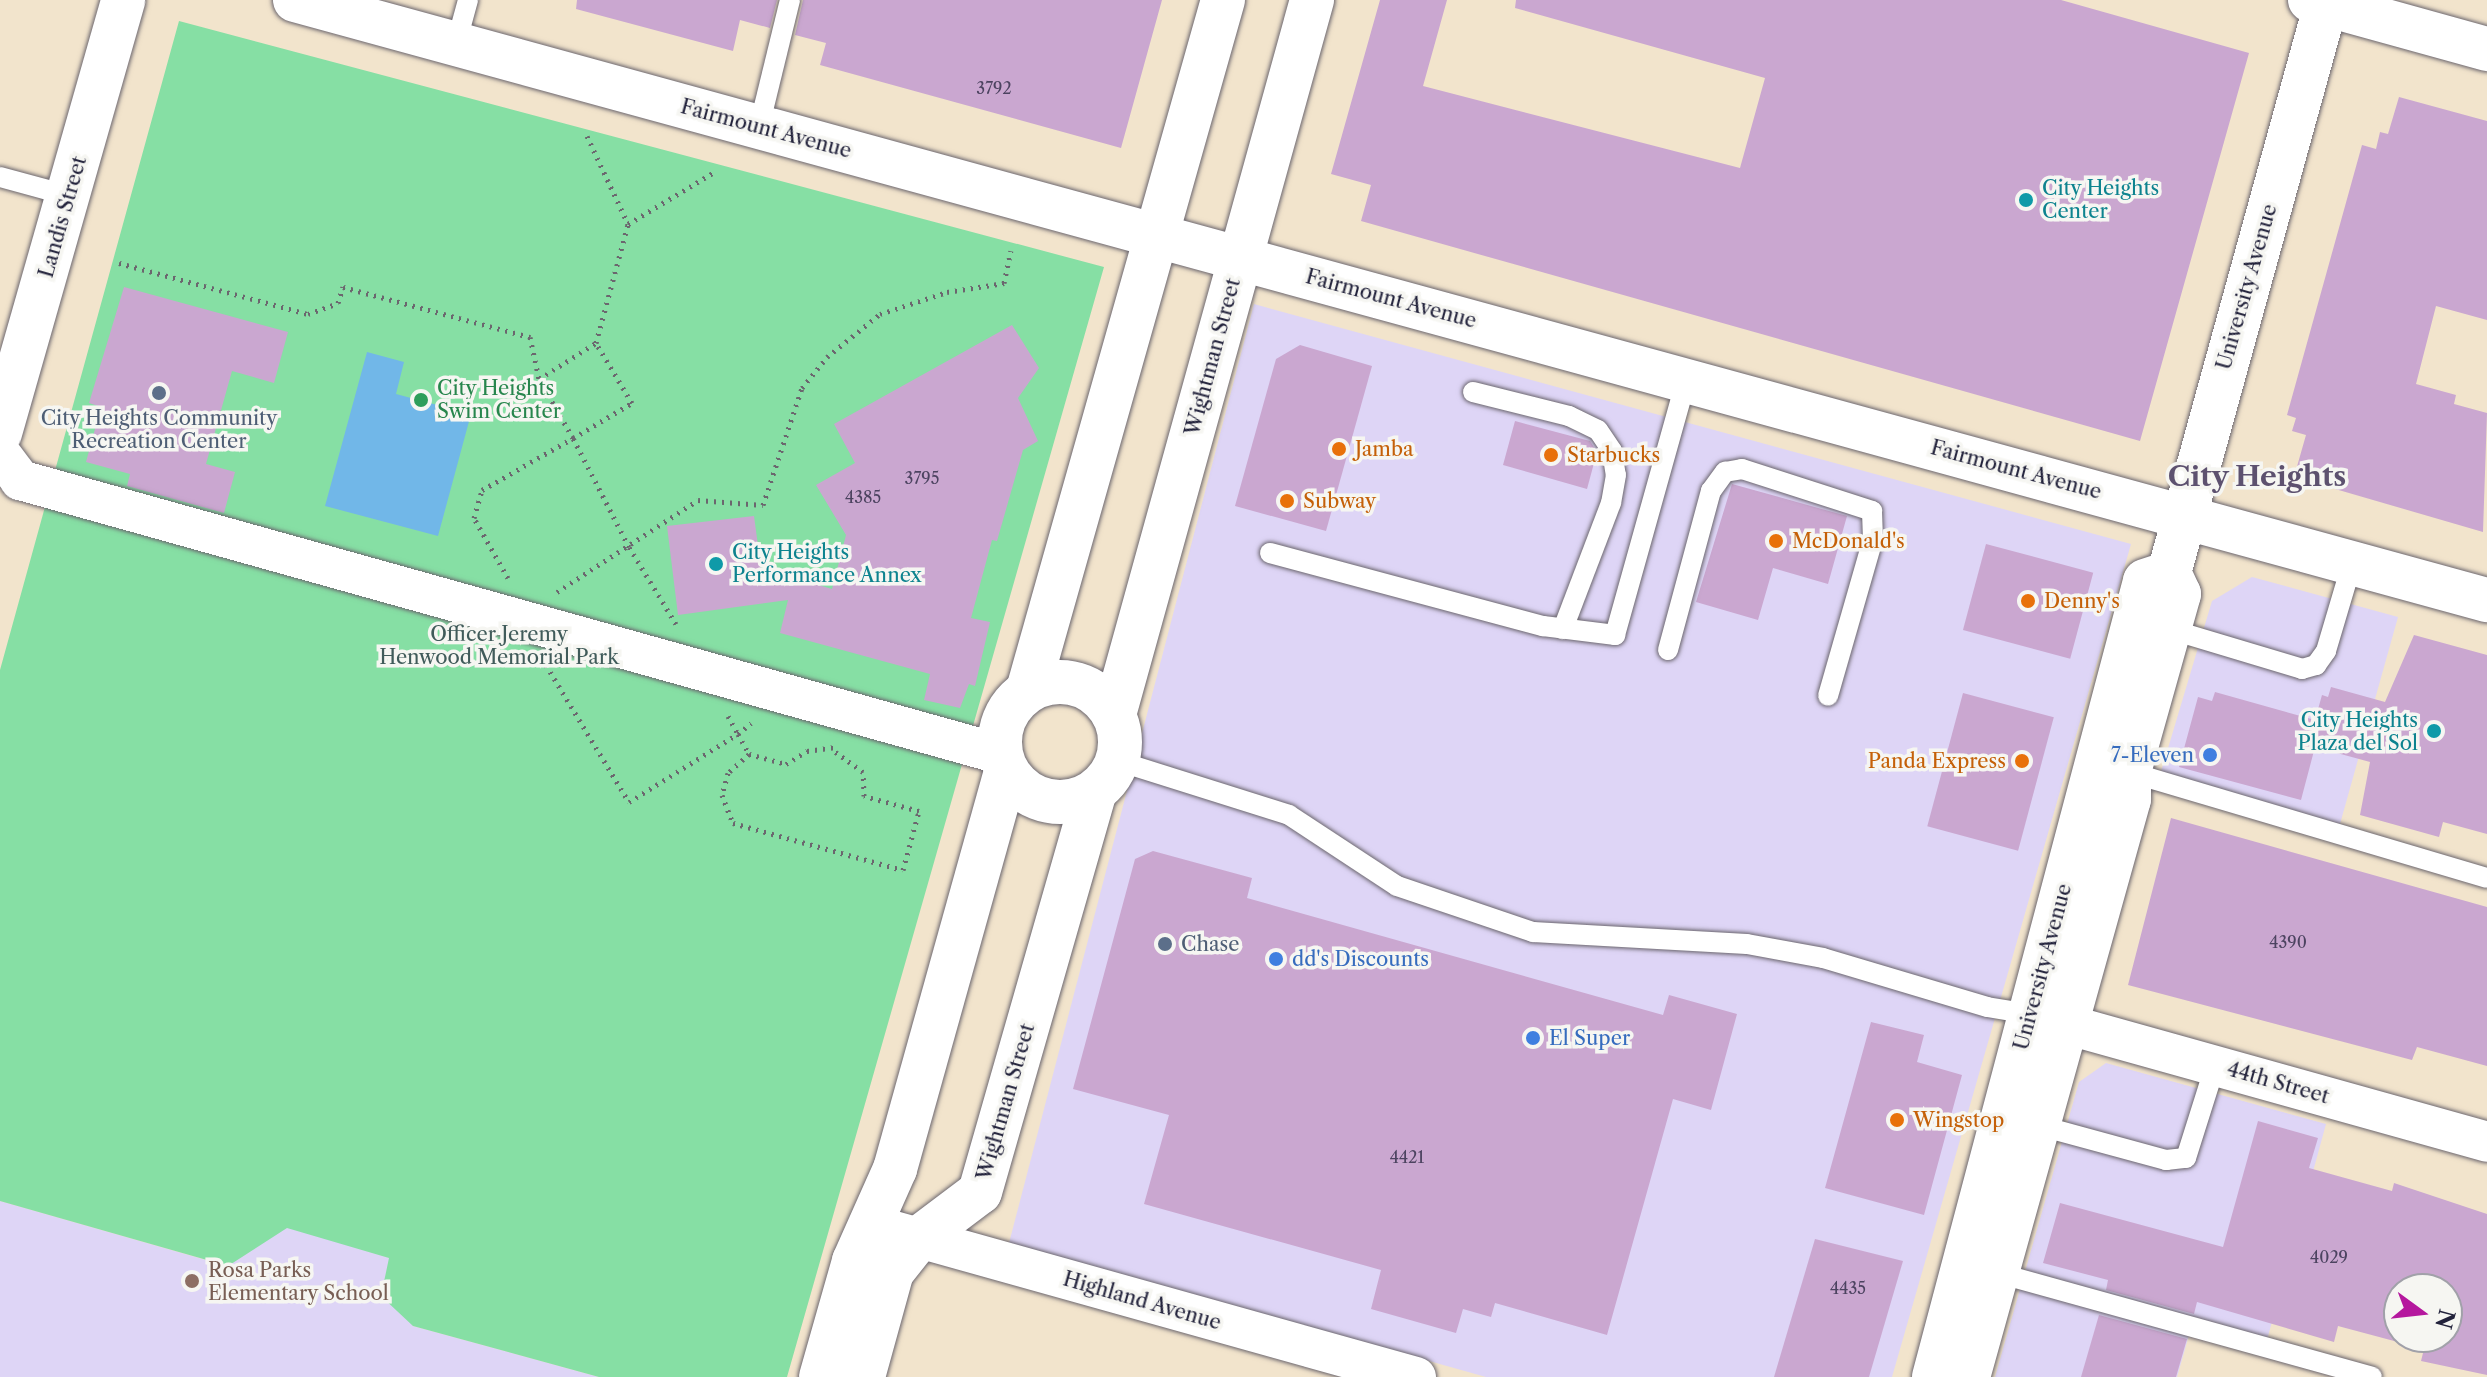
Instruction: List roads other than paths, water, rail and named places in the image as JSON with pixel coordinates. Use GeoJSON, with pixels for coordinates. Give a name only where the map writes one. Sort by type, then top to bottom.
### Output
{"type":"FeatureCollection","features":[{"type":"Feature","properties":{"kind":"main road","name":"Landis Street"},"geometry":{"type":"LineString","coordinates":[[0,433],[70,196],[123,0]]}},
{"type":"Feature","properties":{"kind":"main road","name":"Fairmount Avenue"},"geometry":{"type":"LineString","coordinates":[[295,0],[2487,600]]}},
{"type":"Feature","properties":{"kind":"main road"},"geometry":{"type":"LineString","coordinates":[[821,1377],[869,1224],[895,1169],[1003,763],[1004,718],[1028,690],[1223,0]]}},
{"type":"Feature","properties":{"kind":"main road","name":"Wightman Street"},"geometry":{"type":"LineString","coordinates":[[863,1377],[892,1272],[919,1238],[980,1192],[1120,730],[1114,715],[1312,0]]}},
{"type":"Feature","properties":{"kind":"main road"},"geometry":{"type":"LineString","coordinates":[[2321,1],[2487,49]]}},
{"type":"Feature","properties":{"kind":"main road","name":"University Avenue"},"geometry":{"type":"LineString","coordinates":[[1934,1377],[2049,1019],[2129,799],[2129,772],[2179,594],[2169,573],[2321,1]]}},
{"type":"Feature","properties":{"kind":"main road","name":"University Avenue"},"geometry":{"type":"LineString","coordinates":[[1968,1377],[2041,1126],[2049,1019],[2145,581],[2169,573]]}},
{"type":"Feature","properties":{"kind":"main road"},"geometry":{"type":"LineString","coordinates":[[1028,690],[1067,682],[1103,699],[1114,715]]}},
{"type":"Feature","properties":{"kind":"main road"},"geometry":{"type":"LineString","coordinates":[[1003,763],[1037,799],[1077,801],[1106,776]]}},
{"type":"Feature","properties":{"kind":"street"},"geometry":{"type":"LineString","coordinates":[[0,453],[20,480],[522,615],[854,710],[1003,763]]}},
{"type":"Feature","properties":{"kind":"street","name":"44th Street"},"geometry":{"type":"LineString","coordinates":[[2049,1019],[2487,1142]]}},
{"type":"Feature","properties":{"kind":"street","name":"Highland Avenue"},"geometry":{"type":"LineString","coordinates":[[869,1224],[1416,1377]]}},
{"type":"Feature","properties":{"kind":"lane"},"geometry":{"type":"LineString","coordinates":[[456,44],[468,0]]}},
{"type":"Feature","properties":{"kind":"lane"},"geometry":{"type":"LineString","coordinates":[[759,127],[790,0]]}},
{"type":"Feature","properties":{"kind":"lane"},"geometry":{"type":"LineString","coordinates":[[0,177],[70,196]]}},
{"type":"Feature","properties":{"kind":"lane"},"geometry":{"type":"LineString","coordinates":[[1270,553],[1563,629],[1615,635],[1686,380]]}},
{"type":"Feature","properties":{"kind":"lane"},"geometry":{"type":"LineString","coordinates":[[1473,392],[1569,416],[1598,430],[1612,451],[1616,475],[1611,503],[1563,629]]}},
{"type":"Feature","properties":{"kind":"lane"},"geometry":{"type":"LineString","coordinates":[[1668,650],[1711,491],[1725,472],[1742,469],[1872,511],[1873,539],[1828,696]]}},
{"type":"Feature","properties":{"kind":"lane"},"geometry":{"type":"LineString","coordinates":[[2169,629],[2302,669],[2316,665],[2326,651],[2352,563]]}},
{"type":"Feature","properties":{"kind":"lane"},"geometry":{"type":"LineString","coordinates":[[2129,772],[2487,878]]}},
{"type":"Feature","properties":{"kind":"lane"},"geometry":{"type":"LineString","coordinates":[[1106,776],[1289,815],[1397,886],[1533,932],[1747,944],[1823,958],[1987,1007],[2049,1019]]}},
{"type":"Feature","properties":{"kind":"lane"},"geometry":{"type":"LineString","coordinates":[[2041,1126],[2166,1160],[2186,1158],[2215,1066]]}},
{"type":"Feature","properties":{"kind":"lane"},"geometry":{"type":"LineString","coordinates":[[1998,1273],[2372,1377]]}},
{"type":"Feature","properties":{"kind":"water"},"geometry":{"type":"Polygon","coordinates":[[[367,352],[404,362],[396,394],[471,414],[438,536],[325,506],[367,352]]]}},
{"type":"Feature","properties":{"kind":"place","name":"City Heights Center"},"geometry":{"type":"Point","coordinates":[2026,200]}},
{"type":"Feature","properties":{"kind":"place","name":"City Heights Community Recreation Center"},"geometry":{"type":"Point","coordinates":[159,393]}},
{"type":"Feature","properties":{"kind":"place","name":"City Heights Swim Center"},"geometry":{"type":"Point","coordinates":[421,400]}},
{"type":"Feature","properties":{"kind":"place","name":"Jamba"},"geometry":{"type":"Point","coordinates":[1339,449]}},
{"type":"Feature","properties":{"kind":"place","name":"Starbucks"},"geometry":{"type":"Point","coordinates":[1551,455]}},
{"type":"Feature","properties":{"kind":"place","name":"Subway"},"geometry":{"type":"Point","coordinates":[1287,501]}},
{"type":"Feature","properties":{"kind":"place","name":"McDonald's"},"geometry":{"type":"Point","coordinates":[1776,541]}},
{"type":"Feature","properties":{"kind":"place","name":"City Heights Performance Annex"},"geometry":{"type":"Point","coordinates":[716,564]}},
{"type":"Feature","properties":{"kind":"place","name":"Denny's"},"geometry":{"type":"Point","coordinates":[2028,601]}},
{"type":"Feature","properties":{"kind":"place","name":"City Heights Plaza del Sol"},"geometry":{"type":"Point","coordinates":[2434,731]}},
{"type":"Feature","properties":{"kind":"place","name":"7-Eleven"},"geometry":{"type":"Point","coordinates":[2210,755]}},
{"type":"Feature","properties":{"kind":"place","name":"Panda Express"},"geometry":{"type":"Point","coordinates":[2022,761]}},
{"type":"Feature","properties":{"kind":"place","name":"Chase"},"geometry":{"type":"Point","coordinates":[1165,944]}},
{"type":"Feature","properties":{"kind":"place","name":"dd's Discounts"},"geometry":{"type":"Point","coordinates":[1276,959]}},
{"type":"Feature","properties":{"kind":"place","name":"El Super"},"geometry":{"type":"Point","coordinates":[1533,1038]}},
{"type":"Feature","properties":{"kind":"place","name":"Wingstop"},"geometry":{"type":"Point","coordinates":[1897,1120]}},
{"type":"Feature","properties":{"kind":"place","name":"Rosa Parks Elementary School"},"geometry":{"type":"Point","coordinates":[192,1281]}},
{"type":"Feature","properties":{"kind":"district","name":"City Heights"},"geometry":{"type":"Point","coordinates":[2257,476]}},
{"type":"Feature","properties":{"kind":"park label","name":"Officer Jeremy Henwood Memorial Park"},"geometry":{"type":"Point","coordinates":[499,646]}}]}
